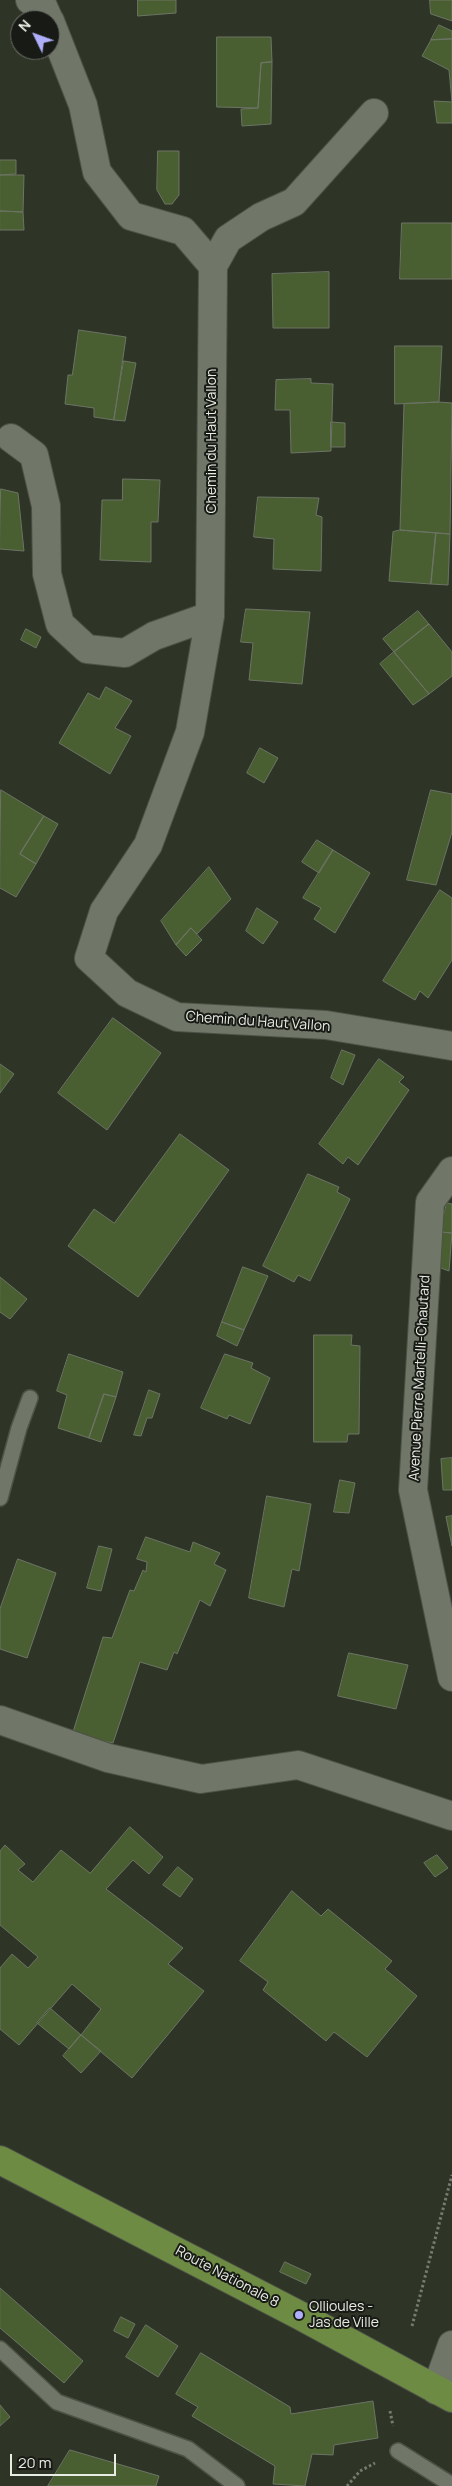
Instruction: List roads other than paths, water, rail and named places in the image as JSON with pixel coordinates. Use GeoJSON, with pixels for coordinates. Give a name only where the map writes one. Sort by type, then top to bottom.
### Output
{"type":"FeatureCollection","features":[{"type":"Feature","properties":{"kind":"main road","name":"Route Nationale 8"},"geometry":{"type":"LineString","coordinates":[[0,2160],[291,2310],[444,2394]]}},
{"type":"Feature","properties":{"kind":"street"},"geometry":{"type":"LineString","coordinates":[[30,0],[42,4],[45,10]]}},
{"type":"Feature","properties":{"kind":"street"},"geometry":{"type":"LineString","coordinates":[[60,46],[83,105],[98,172],[131,216],[183,231],[213,266]]}},
{"type":"Feature","properties":{"kind":"street","name":"Chemin du Haut Vallon"},"geometry":{"type":"LineString","coordinates":[[374,114],[294,202],[261,217],[228,240],[213,266],[210,616],[190,732],[148,845],[104,911],[89,958],[128,993],[177,1016],[326,1025],[452,1046]]}},
{"type":"Feature","properties":{"kind":"street"},"geometry":{"type":"LineString","coordinates":[[11,438],[34,456],[46,506],[48,574],[60,624],[80,643],[87,649],[125,653],[154,636],[210,616]]}},
{"type":"Feature","properties":{"kind":"street","name":"Avenue Pierre Martelli-Chautard"},"geometry":{"type":"LineString","coordinates":[[452,1171],[430,1202],[413,1490],[452,1677]]}},
{"type":"Feature","properties":{"kind":"street"},"geometry":{"type":"LineString","coordinates":[[0,1720],[108,1758],[201,1779],[298,1765],[452,1816]]}},
{"type":"Feature","properties":{"kind":"street"},"geometry":{"type":"LineString","coordinates":[[444,2394],[452,2345]]}},
{"type":"Feature","properties":{"kind":"lane"},"geometry":{"type":"LineString","coordinates":[[0,1498],[19,1428],[30,1398]]}},
{"type":"Feature","properties":{"kind":"lane"},"geometry":{"type":"LineString","coordinates":[[0,2348],[57,2402],[188,2449],[237,2486]]}},
{"type":"Feature","properties":{"kind":"lane"},"geometry":{"type":"LineString","coordinates":[[398,2451],[452,2485]]}},
{"type":"Feature","properties":{"kind":"place","name":"Ollioules - Jas de Ville"},"geometry":{"type":"Point","coordinates":[299,2315]}}]}
